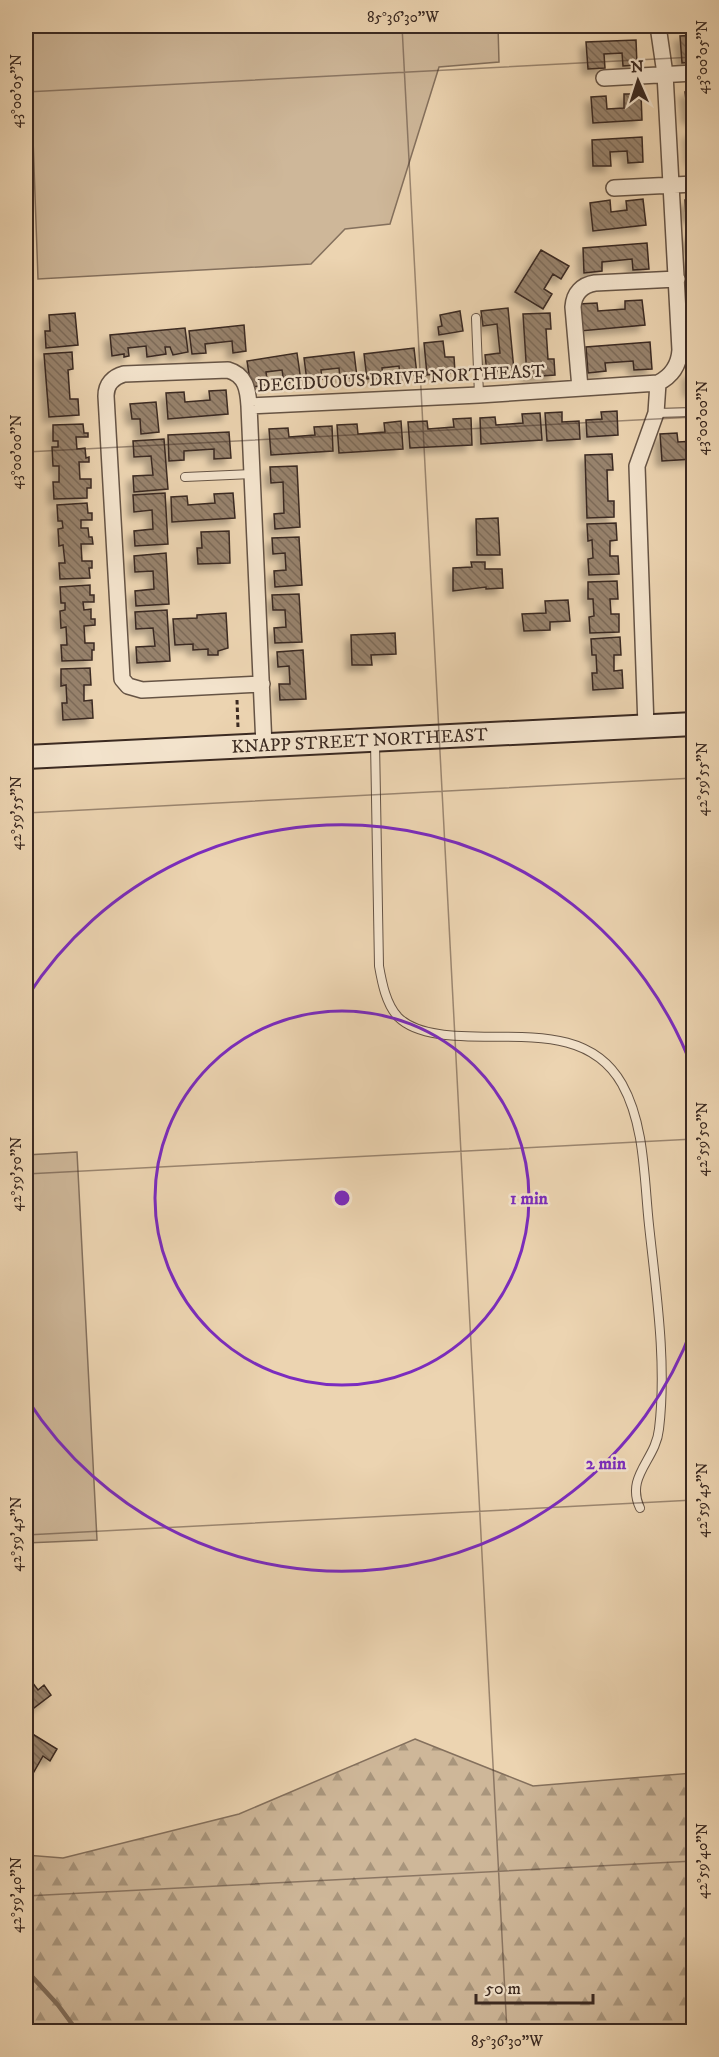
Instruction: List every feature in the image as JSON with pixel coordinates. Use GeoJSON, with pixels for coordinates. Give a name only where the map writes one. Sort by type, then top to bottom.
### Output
{"type":"FeatureCollection","features":[{"type":"Feature","properties":{"kind":"main road","name":"KNAPP STREET NORTHEAST"},"geometry":{"type":"LineString","coordinates":[[26,757],[693,724]]}},
{"type":"Feature","properties":{"kind":"street"},"geometry":{"type":"LineString","coordinates":[[646,727],[638,466],[656,413],[658,383],[672,373],[679,357],[677,279],[665,74],[658,26]]}},
{"type":"Feature","properties":{"kind":"street"},"geometry":{"type":"LineString","coordinates":[[604,78],[693,73]]}},
{"type":"Feature","properties":{"kind":"street"},"geometry":{"type":"LineString","coordinates":[[614,188],[693,184]]}},
{"type":"Feature","properties":{"kind":"street"},"geometry":{"type":"LineString","coordinates":[[580,388],[573,307],[575,296],[579,291],[587,284],[595,282],[677,279]]}},
{"type":"Feature","properties":{"kind":"street","name":"DECIDUOUS DRIVE NORTHEAST"},"geometry":{"type":"LineString","coordinates":[[262,684],[142,690],[133,688],[124,682],[120,663],[106,390],[111,381],[124,374],[228,370],[238,374],[246,383],[249,406],[480,395],[658,383]]}},
{"type":"Feature","properties":{"kind":"street"},"geometry":{"type":"LineString","coordinates":[[249,406],[264,746]]}},
{"type":"Feature","properties":{"kind":"lane"},"geometry":{"type":"LineString","coordinates":[[476,318],[480,395]]}},
{"type":"Feature","properties":{"kind":"lane"},"geometry":{"type":"LineString","coordinates":[[656,413],[693,412]]}},
{"type":"Feature","properties":{"kind":"lane"},"geometry":{"type":"LineString","coordinates":[[185,477],[252,474]]}},
{"type":"Feature","properties":{"kind":"lane"},"geometry":{"type":"LineString","coordinates":[[375,741],[378,953],[384,989],[393,1010],[411,1025],[433,1033],[459,1037],[573,1042],[592,1052],[610,1067],[622,1083],[632,1106],[643,1164],[660,1343],[659,1430],[654,1449],[635,1484],[635,1495],[640,1508]]}},
{"type":"Feature","properties":{"kind":"path"},"geometry":{"type":"LineString","coordinates":[[237,693],[238,728]]}},
{"type":"Feature","properties":{"kind":"green space"},"geometry":{"type":"Polygon","coordinates":[[[29,26],[498,26],[499,62],[439,67],[390,224],[345,229],[311,264],[38,279],[29,26]]]}},
{"type":"Feature","properties":{"kind":"green space"},"geometry":{"type":"Polygon","coordinates":[[[77,1152],[97,1540],[26,1543],[26,1155],[77,1152]]]}},
{"type":"Feature","properties":{"kind":"green space"},"geometry":{"type":"Polygon","coordinates":[[[415,1739],[533,1786],[693,1773],[693,2031],[26,2031],[26,1855],[63,1858],[239,1814],[415,1739]]]}},
{"type":"Feature","properties":{"kind":"building"},"geometry":{"type":"Polygon","coordinates":[[[694,35],[694,62],[682,63],[680,36],[694,35]]]}},
{"type":"Feature","properties":{"kind":"building"},"geometry":{"type":"Polygon","coordinates":[[[636,40],[637,65],[623,66],[622,53],[604,54],[605,68],[588,69],[586,42],[636,40]]]}},
{"type":"Feature","properties":{"kind":"building"},"geometry":{"type":"Polygon","coordinates":[[[694,91],[694,118],[688,118],[685,92],[694,91]]]}},
{"type":"Feature","properties":{"kind":"building"},"geometry":{"type":"Polygon","coordinates":[[[624,94],[641,94],[642,120],[593,123],[591,97],[606,96],[607,109],[624,108],[624,94]]]}},
{"type":"Feature","properties":{"kind":"building"},"geometry":{"type":"Polygon","coordinates":[[[689,133],[694,133],[694,159],[691,159],[689,133]]]}},
{"type":"Feature","properties":{"kind":"building"},"geometry":{"type":"Polygon","coordinates":[[[642,137],[643,162],[628,163],[627,151],[610,152],[611,166],[593,166],[592,140],[642,137]]]}},
{"type":"Feature","properties":{"kind":"building"},"geometry":{"type":"Polygon","coordinates":[[[643,199],[646,225],[593,231],[590,203],[610,200],[611,212],[627,210],[626,201],[643,199]]]}},
{"type":"Feature","properties":{"kind":"building"},"geometry":{"type":"Polygon","coordinates":[[[685,200],[694,200],[694,217],[686,217],[685,200]]]}},
{"type":"Feature","properties":{"kind":"building"},"geometry":{"type":"Polygon","coordinates":[[[688,235],[694,235],[694,250],[688,250],[688,235]]]}},
{"type":"Feature","properties":{"kind":"building"},"geometry":{"type":"Polygon","coordinates":[[[647,243],[649,269],[633,270],[632,259],[602,262],[602,271],[584,273],[583,248],[647,243]]]}},
{"type":"Feature","properties":{"kind":"building"},"geometry":{"type":"Polygon","coordinates":[[[541,250],[569,266],[561,279],[553,274],[544,289],[552,294],[543,309],[515,292],[541,250]]]}},
{"type":"Feature","properties":{"kind":"building"},"geometry":{"type":"Polygon","coordinates":[[[689,256],[694,256],[694,273],[690,273],[689,256]]]}},
{"type":"Feature","properties":{"kind":"building"},"geometry":{"type":"Polygon","coordinates":[[[642,300],[645,325],[580,331],[578,304],[597,303],[598,311],[625,309],[625,301],[642,300]]]}},
{"type":"Feature","properties":{"kind":"building"},"geometry":{"type":"Polygon","coordinates":[[[508,308],[514,370],[487,372],[485,355],[500,353],[497,324],[483,326],[481,311],[508,308]]]}},
{"type":"Feature","properties":{"kind":"building"},"geometry":{"type":"Polygon","coordinates":[[[460,311],[463,331],[439,335],[438,327],[442,326],[440,315],[460,311]]]}},
{"type":"Feature","properties":{"kind":"building"},"geometry":{"type":"Polygon","coordinates":[[[694,312],[694,330],[689,330],[688,313],[694,312]]]}},
{"type":"Feature","properties":{"kind":"building"},"geometry":{"type":"Polygon","coordinates":[[[75,313],[78,345],[46,348],[45,331],[50,331],[49,315],[75,313]]]}},
{"type":"Feature","properties":{"kind":"building"},"geometry":{"type":"Polygon","coordinates":[[[550,313],[551,329],[546,329],[548,359],[554,359],[555,375],[527,377],[523,314],[550,313]]]}},
{"type":"Feature","properties":{"kind":"building"},"geometry":{"type":"Polygon","coordinates":[[[244,325],[246,351],[233,353],[232,341],[205,344],[206,353],[192,354],[189,331],[244,325]]]}},
{"type":"Feature","properties":{"kind":"building"},"geometry":{"type":"Polygon","coordinates":[[[185,328],[188,352],[173,355],[170,347],[165,347],[166,354],[147,357],[146,346],[128,348],[129,356],[124,357],[124,354],[112,356],[110,335],[185,328]]]}},
{"type":"Feature","properties":{"kind":"building"},"geometry":{"type":"Polygon","coordinates":[[[443,341],[445,357],[454,357],[455,372],[427,375],[424,343],[443,341]]]}},
{"type":"Feature","properties":{"kind":"building"},"geometry":{"type":"Polygon","coordinates":[[[650,342],[652,369],[634,370],[633,361],[605,363],[606,371],[588,373],[586,347],[650,342]]]}},
{"type":"Feature","properties":{"kind":"building"},"geometry":{"type":"Polygon","coordinates":[[[414,348],[417,375],[400,377],[399,366],[382,368],[383,377],[367,379],[364,354],[414,348]]]}},
{"type":"Feature","properties":{"kind":"building"},"geometry":{"type":"Polygon","coordinates":[[[72,352],[73,369],[68,370],[70,399],[78,399],[79,415],[49,417],[44,354],[72,352]]]}},
{"type":"Feature","properties":{"kind":"building"},"geometry":{"type":"Polygon","coordinates":[[[354,352],[357,377],[340,379],[339,368],[321,370],[322,379],[307,381],[304,358],[354,352]]]}},
{"type":"Feature","properties":{"kind":"building"},"geometry":{"type":"Polygon","coordinates":[[[297,353],[301,381],[284,383],[282,370],[266,372],[268,385],[251,387],[247,361],[297,353]]]}},
{"type":"Feature","properties":{"kind":"building"},"geometry":{"type":"Polygon","coordinates":[[[688,373],[694,373],[694,391],[689,391],[688,373]]]}},
{"type":"Feature","properties":{"kind":"building"},"geometry":{"type":"Polygon","coordinates":[[[226,390],[228,414],[168,419],[166,393],[184,392],[185,402],[210,400],[209,391],[226,390]]]}},
{"type":"Feature","properties":{"kind":"building"},"geometry":{"type":"Polygon","coordinates":[[[156,402],[159,432],[141,434],[140,419],[132,419],[130,404],[156,402]]]}},
{"type":"Feature","properties":{"kind":"building"},"geometry":{"type":"Polygon","coordinates":[[[617,411],[618,435],[587,437],[586,420],[602,419],[601,412],[617,411]]]}},
{"type":"Feature","properties":{"kind":"building"},"geometry":{"type":"Polygon","coordinates":[[[562,412],[562,422],[579,421],[580,439],[547,441],[545,413],[562,412]]]}},
{"type":"Feature","properties":{"kind":"building"},"geometry":{"type":"Polygon","coordinates":[[[540,413],[542,440],[481,444],[480,418],[495,417],[496,425],[523,423],[522,414],[540,413]]]}},
{"type":"Feature","properties":{"kind":"building"},"geometry":{"type":"Polygon","coordinates":[[[471,418],[472,445],[410,448],[408,422],[427,421],[428,429],[454,427],[453,419],[471,418]]]}},
{"type":"Feature","properties":{"kind":"building"},"geometry":{"type":"Polygon","coordinates":[[[401,421],[403,449],[339,453],[337,425],[357,424],[358,434],[385,432],[384,423],[401,421]]]}},
{"type":"Feature","properties":{"kind":"building"},"geometry":{"type":"Polygon","coordinates":[[[83,424],[84,433],[88,433],[88,437],[76,437],[77,449],[85,448],[89,462],[79,462],[80,479],[91,479],[91,488],[87,488],[87,498],[54,499],[53,482],[59,482],[59,466],[53,466],[52,447],[58,447],[58,441],[53,441],[53,425],[83,424]]]}},
{"type":"Feature","properties":{"kind":"building"},"geometry":{"type":"Polygon","coordinates":[[[332,426],[333,451],[271,455],[269,429],[288,428],[289,437],[315,435],[314,427],[332,426]]]}},
{"type":"Feature","properties":{"kind":"building"},"geometry":{"type":"Polygon","coordinates":[[[229,432],[231,458],[214,459],[214,449],[184,451],[184,460],[169,461],[168,435],[229,432]]]}},
{"type":"Feature","properties":{"kind":"building"},"geometry":{"type":"Polygon","coordinates":[[[677,433],[678,442],[694,441],[694,459],[662,461],[660,434],[677,433]]]}},
{"type":"Feature","properties":{"kind":"building"},"geometry":{"type":"Polygon","coordinates":[[[164,439],[168,489],[134,492],[133,476],[153,475],[151,456],[134,457],[133,441],[164,439]]]}},
{"type":"Feature","properties":{"kind":"building"},"geometry":{"type":"Polygon","coordinates":[[[612,454],[613,470],[607,470],[608,501],[614,501],[614,517],[587,518],[585,455],[612,454]]]}},
{"type":"Feature","properties":{"kind":"building"},"geometry":{"type":"Polygon","coordinates":[[[297,466],[300,527],[275,529],[274,514],[284,513],[283,482],[271,483],[270,467],[297,466]]]}},
{"type":"Feature","properties":{"kind":"building"},"geometry":{"type":"Polygon","coordinates":[[[165,493],[168,544],[135,546],[134,531],[153,529],[152,510],[134,512],[133,495],[165,493]]]}},
{"type":"Feature","properties":{"kind":"building"},"geometry":{"type":"Polygon","coordinates":[[[233,493],[235,518],[172,522],[171,497],[187,496],[188,505],[215,503],[214,494],[233,493]]]}},
{"type":"Feature","properties":{"kind":"building"},"geometry":{"type":"Polygon","coordinates":[[[87,503],[88,513],[92,513],[92,520],[81,520],[81,528],[88,528],[93,544],[81,544],[82,561],[92,561],[92,568],[89,568],[90,578],[60,579],[59,563],[65,563],[63,545],[59,546],[58,529],[63,528],[62,521],[58,521],[57,505],[87,503]]]}},
{"type":"Feature","properties":{"kind":"building"},"geometry":{"type":"Polygon","coordinates":[[[498,518],[500,555],[477,555],[476,519],[498,518]]]}},
{"type":"Feature","properties":{"kind":"building"},"geometry":{"type":"Polygon","coordinates":[[[616,523],[617,540],[610,541],[610,556],[618,556],[619,574],[589,575],[588,559],[593,558],[592,540],[588,541],[587,524],[616,523]]]}},
{"type":"Feature","properties":{"kind":"building"},"geometry":{"type":"Polygon","coordinates":[[[229,531],[230,563],[198,564],[197,548],[202,548],[201,532],[229,531]]]}},
{"type":"Feature","properties":{"kind":"building"},"geometry":{"type":"Polygon","coordinates":[[[299,537],[302,585],[275,587],[274,571],[286,570],[285,553],[273,554],[272,538],[299,537]]]}},
{"type":"Feature","properties":{"kind":"building"},"geometry":{"type":"Polygon","coordinates":[[[166,553],[169,604],[136,606],[135,591],[154,589],[153,571],[135,572],[134,556],[166,553]]]}},
{"type":"Feature","properties":{"kind":"building"},"geometry":{"type":"Polygon","coordinates":[[[471,562],[485,562],[485,569],[502,569],[503,588],[486,589],[486,587],[453,591],[453,568],[472,567],[471,562]]]}},
{"type":"Feature","properties":{"kind":"building"},"geometry":{"type":"Polygon","coordinates":[[[617,581],[618,599],[610,599],[611,614],[619,614],[619,632],[590,633],[589,617],[594,616],[593,599],[588,599],[588,582],[617,581]]]}},
{"type":"Feature","properties":{"kind":"building"},"geometry":{"type":"Polygon","coordinates":[[[90,585],[90,595],[94,595],[94,602],[83,602],[84,610],[91,609],[91,619],[95,619],[95,625],[84,626],[85,643],[94,643],[92,660],[62,661],[61,645],[67,645],[66,627],[61,628],[60,611],[65,610],[65,603],[61,603],[60,587],[90,585]]]}},
{"type":"Feature","properties":{"kind":"building"},"geometry":{"type":"Polygon","coordinates":[[[299,594],[302,642],[275,643],[274,628],[286,627],[285,610],[273,610],[272,595],[299,594]]]}},
{"type":"Feature","properties":{"kind":"building"},"geometry":{"type":"Polygon","coordinates":[[[568,600],[570,621],[550,622],[550,630],[524,631],[522,614],[546,613],[545,601],[568,600]]]}},
{"type":"Feature","properties":{"kind":"building"},"geometry":{"type":"Polygon","coordinates":[[[167,610],[170,661],[137,663],[136,647],[155,646],[153,628],[136,629],[135,612],[167,610]]]}},
{"type":"Feature","properties":{"kind":"building"},"geometry":{"type":"Polygon","coordinates":[[[226,613],[228,648],[218,651],[218,655],[208,655],[208,649],[193,650],[193,644],[175,645],[173,619],[226,613]]]}},
{"type":"Feature","properties":{"kind":"building"},"geometry":{"type":"Polygon","coordinates":[[[395,633],[396,654],[371,655],[372,665],[352,665],[351,635],[395,633]]]}},
{"type":"Feature","properties":{"kind":"building"},"geometry":{"type":"Polygon","coordinates":[[[620,637],[621,655],[614,655],[614,671],[622,670],[623,688],[593,690],[592,673],[597,673],[596,655],[592,655],[591,639],[620,637]]]}},
{"type":"Feature","properties":{"kind":"building"},"geometry":{"type":"Polygon","coordinates":[[[303,650],[306,699],[280,700],[279,684],[290,684],[289,666],[278,667],[277,652],[303,650]]]}},
{"type":"Feature","properties":{"kind":"building"},"geometry":{"type":"Polygon","coordinates":[[[90,668],[91,685],[84,685],[84,701],[92,700],[93,718],[63,720],[62,703],[67,703],[66,685],[61,686],[61,669],[90,668]]]}},
{"type":"Feature","properties":{"kind":"building"},"geometry":{"type":"Polygon","coordinates":[[[26,1674],[38,1690],[44,1685],[51,1695],[26,1714],[26,1674]]]}},
{"type":"Feature","properties":{"kind":"building"},"geometry":{"type":"Polygon","coordinates":[[[26,1730],[57,1749],[50,1761],[43,1756],[27,1784],[33,1788],[27,1797],[26,1796],[26,1730]]]}},
{"type":"Feature","properties":{"kind":"waterway"},"geometry":{"type":"LineString","coordinates":[[26,1970],[58,2005],[78,2032]]}}]}
